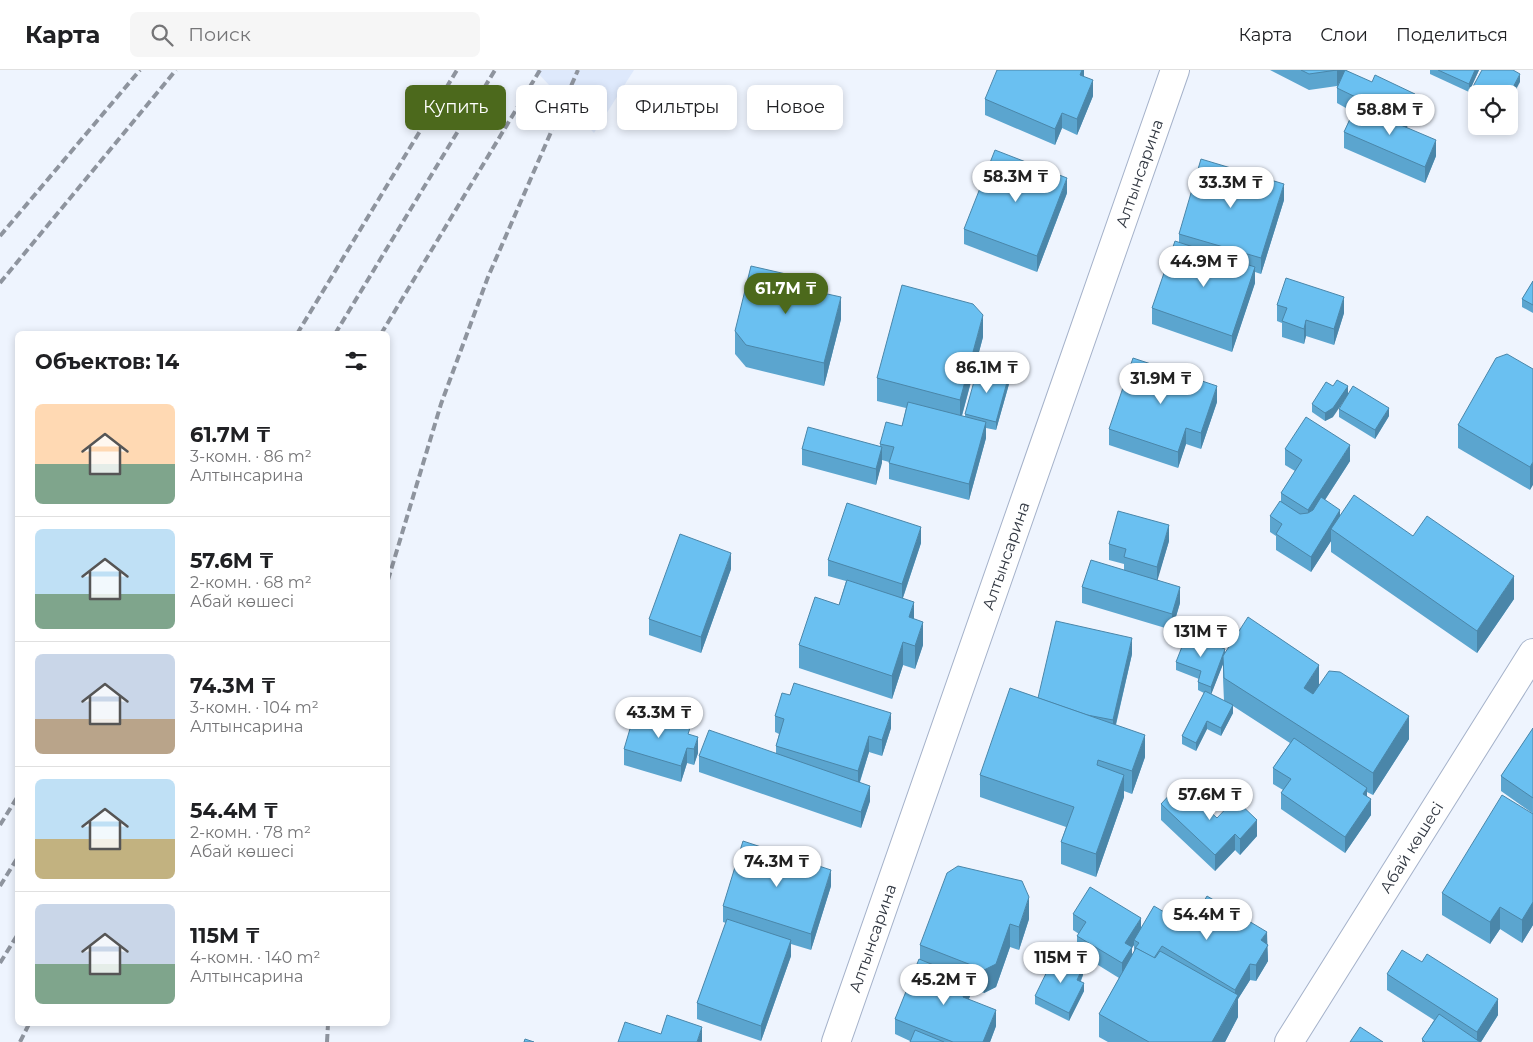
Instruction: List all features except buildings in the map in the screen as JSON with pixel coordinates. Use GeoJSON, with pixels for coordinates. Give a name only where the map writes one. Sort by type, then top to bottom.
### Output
{"type":"FeatureCollection","features":[{"type":"Feature","properties":{"kind":"street","name":"Алтынсарина"},"geometry":{"type":"LineString","coordinates":[[836,1042],[1175,70]]}},
{"type":"Feature","properties":{"kind":"street","name":"Абай көшесі"},"geometry":{"type":"LineString","coordinates":[[1289,1042],[1533,652]]}},
{"type":"Feature","properties":{"kind":"shaded area"},"geometry":{"type":"Polygon","coordinates":[[[535,70],[634,70],[624,85],[617,85],[617,97],[607,113],[607,85],[549,85],[535,70]]]}},
{"type":"Feature","properties":{"kind":"railway"},"geometry":{"type":"LineString","coordinates":[[0,236],[140,70]]}},
{"type":"Feature","properties":{"kind":"railway"},"geometry":{"type":"LineString","coordinates":[[0,283],[176,70]]}},
{"type":"Feature","properties":{"kind":"railway"},"geometry":{"type":"LineString","coordinates":[[299,331],[457,70]]}},
{"type":"Feature","properties":{"kind":"railway"},"geometry":{"type":"LineString","coordinates":[[337,331],[495,70]]}},
{"type":"Feature","properties":{"kind":"railway"},"geometry":{"type":"LineString","coordinates":[[383,331],[540,70]]}},
{"type":"Feature","properties":{"kind":"railway"},"geometry":{"type":"LineString","coordinates":[[390,573],[441,404],[488,277],[578,70]]}},
{"type":"Feature","properties":{"kind":"railway"},"geometry":{"type":"LineString","coordinates":[[0,825],[15,801]]}},
{"type":"Feature","properties":{"kind":"railway"},"geometry":{"type":"LineString","coordinates":[[0,886],[15,862]]}},
{"type":"Feature","properties":{"kind":"railway"},"geometry":{"type":"LineString","coordinates":[[0,963],[15,939]]}},
{"type":"Feature","properties":{"kind":"railway"},"geometry":{"type":"LineString","coordinates":[[20,1042],[28,1026]]}},
{"type":"Feature","properties":{"kind":"railway"},"geometry":{"type":"LineString","coordinates":[[327,1042],[328,1026]]}}]}
